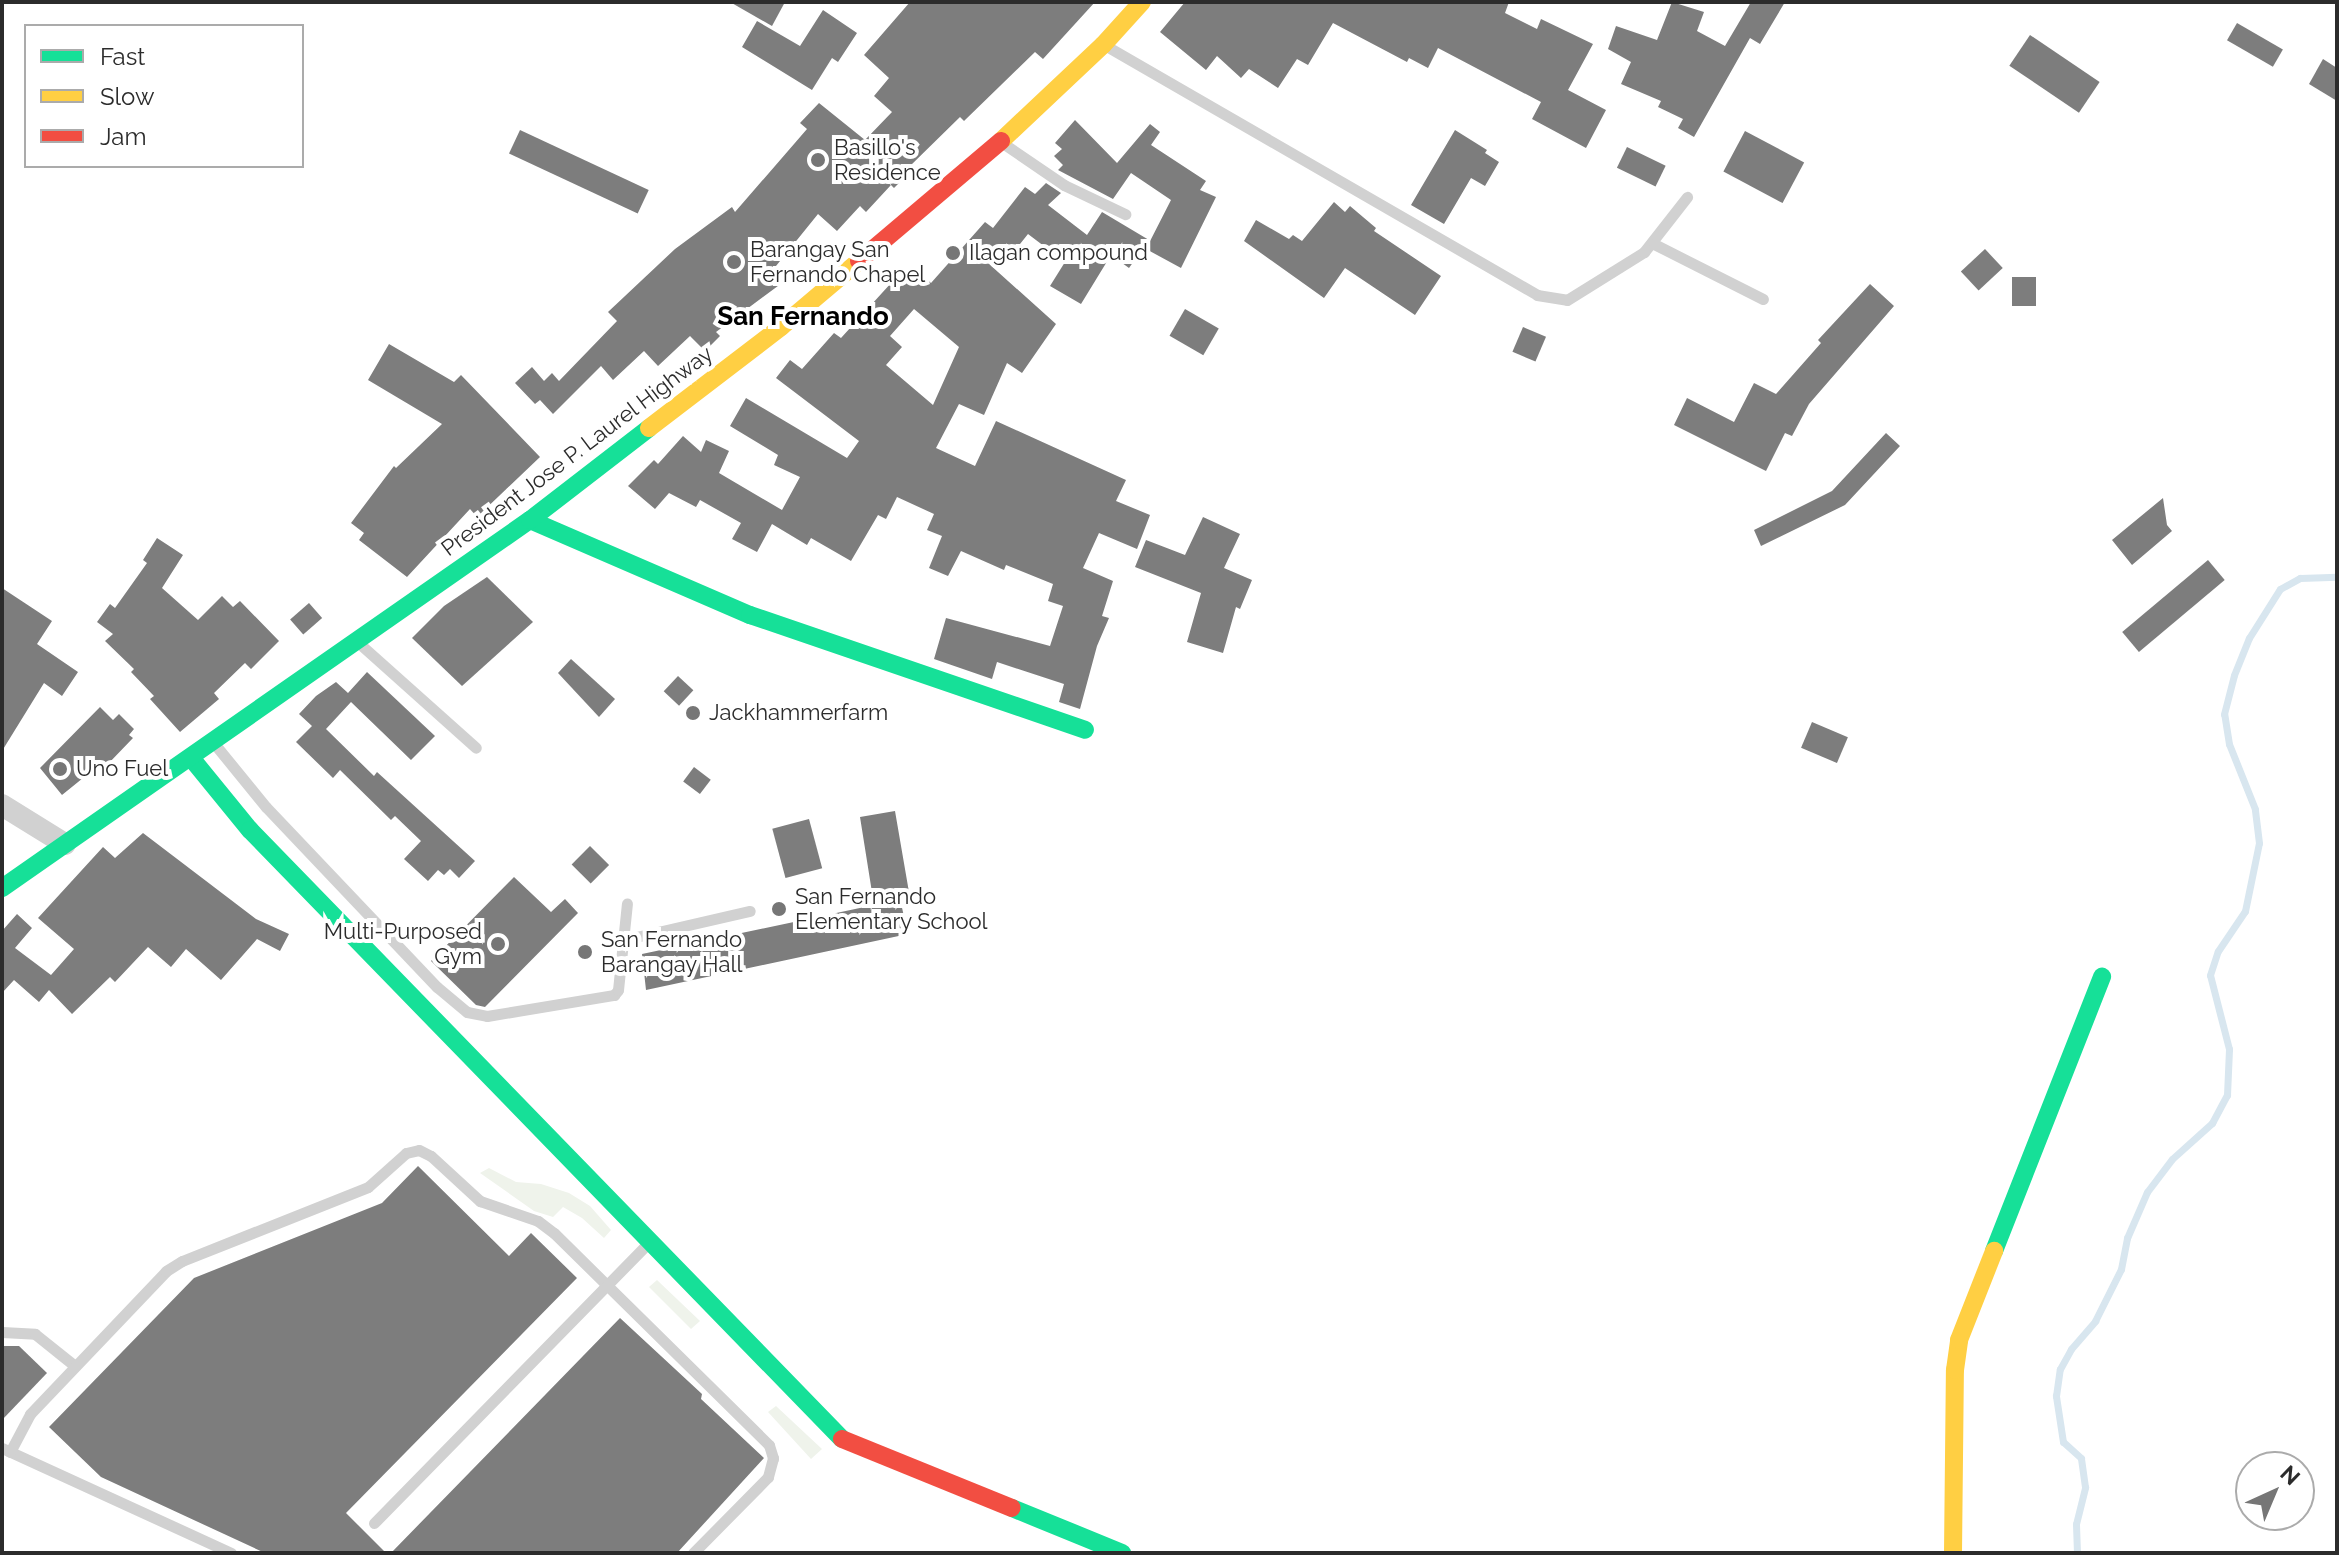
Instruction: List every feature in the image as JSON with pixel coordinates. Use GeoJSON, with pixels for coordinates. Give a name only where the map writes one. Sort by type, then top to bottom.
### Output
{"type":"FeatureCollection","features":[{"type":"Feature","properties":{"kind":"main road","name":"President Jose P. Laurel Highway"},"geometry":{"type":"LineString","coordinates":[[2,888],[215,743],[530,520],[781,327],[1000,142],[1103,45],[1142,2]]}},
{"type":"Feature","properties":{"kind":"main road"},"geometry":{"type":"LineString","coordinates":[[530,520],[750,615],[1085,730]]}},
{"type":"Feature","properties":{"kind":"main road"},"geometry":{"type":"LineString","coordinates":[[192,759],[261,841],[456,1046],[846,1442],[1122,1553]]}},
{"type":"Feature","properties":{"kind":"main road"},"geometry":{"type":"LineString","coordinates":[[1953,1553],[1955,1370],[1959,1340],[2102,977]]}},
{"type":"Feature","properties":{"kind":"street"},"geometry":{"type":"LineString","coordinates":[[2,805],[65,844]]}},
{"type":"Feature","properties":{"kind":"lane"},"geometry":{"type":"LineString","coordinates":[[1103,45],[1537,295],[1567,300],[1654,244],[1687,197]]}},
{"type":"Feature","properties":{"kind":"lane"},"geometry":{"type":"LineString","coordinates":[[1000,142],[1064,185],[1125,214]]}},
{"type":"Feature","properties":{"kind":"lane"},"geometry":{"type":"LineString","coordinates":[[1654,244],[1763,299]]}},
{"type":"Feature","properties":{"kind":"lane"},"geometry":{"type":"LineString","coordinates":[[358,642],[476,748]]}},
{"type":"Feature","properties":{"kind":"lane"},"geometry":{"type":"LineString","coordinates":[[215,743],[266,807],[437,987],[467,1012],[487,1016],[614,995],[618,990],[627,903]]}},
{"type":"Feature","properties":{"kind":"lane"},"geometry":{"type":"LineString","coordinates":[[623,940],[750,911]]}},
{"type":"Feature","properties":{"kind":"lane"},"geometry":{"type":"LineString","coordinates":[[231,1553],[6,1450],[30,1414],[173,1266],[368,1187],[413,1150],[431,1156],[480,1201],[545,1226],[763,1438],[772,1451],[773,1464],[768,1477],[693,1553]]}},
{"type":"Feature","properties":{"kind":"lane"},"geometry":{"type":"LineString","coordinates":[[374,1523],[650,1240]]}},
{"type":"Feature","properties":{"kind":"lane"},"geometry":{"type":"LineString","coordinates":[[2,1332],[35,1334],[75,1366]]}},
{"type":"Feature","properties":{"kind":"shaded area"},"geometry":{"type":"Polygon","coordinates":[[[489,1168],[516,1182],[541,1184],[569,1193],[590,1206],[611,1230],[604,1238],[582,1218],[563,1207],[553,1217],[534,1211],[480,1173],[489,1168]]]}},
{"type":"Feature","properties":{"kind":"shaded area"},"geometry":{"type":"Polygon","coordinates":[[[657,1280],[700,1321],[691,1329],[649,1287],[657,1280]]]}},
{"type":"Feature","properties":{"kind":"shaded area"},"geometry":{"type":"Polygon","coordinates":[[[776,1406],[822,1449],[811,1459],[768,1412],[776,1406]]]}},
{"type":"Feature","properties":{"kind":"building"},"geometry":{"type":"Polygon","coordinates":[[[730,2],[785,2],[772,26],[730,2]]]}},
{"type":"Feature","properties":{"kind":"building"},"geometry":{"type":"Polygon","coordinates":[[[910,2],[1095,2],[1043,59],[1035,52],[964,121],[960,117],[909,167],[912,170],[894,188],[891,185],[866,212],[860,206],[837,231],[818,214],[776,266],[786,280],[716,332],[720,336],[705,351],[690,336],[658,366],[644,351],[613,380],[601,366],[553,414],[540,400],[535,404],[515,383],[532,367],[544,381],[552,373],[559,381],[617,321],[608,312],[675,249],[732,207],[735,212],[807,129],[800,123],[819,103],[865,140],[892,112],[874,96],[889,78],[864,55],[910,2]]]}},
{"type":"Feature","properties":{"kind":"building"},"geometry":{"type":"Polygon","coordinates":[[[1185,2],[1509,2],[1505,13],[1537,29],[1541,19],[1593,44],[1568,90],[1606,110],[1586,148],[1532,119],[1541,102],[1438,48],[1428,68],[1409,58],[1407,62],[1333,23],[1308,65],[1297,59],[1278,88],[1249,69],[1241,78],[1217,56],[1206,70],[1160,32],[1185,2]]]}},
{"type":"Feature","properties":{"kind":"building"},"geometry":{"type":"Polygon","coordinates":[[[1672,2],[1704,12],[1697,31],[1725,46],[1751,2],[1785,2],[1760,44],[1750,38],[1694,137],[1678,128],[1683,119],[1658,107],[1661,101],[1621,84],[1631,62],[1608,49],[1616,26],[1657,40],[1672,2]]]}},
{"type":"Feature","properties":{"kind":"building"},"geometry":{"type":"Polygon","coordinates":[[[823,10],[857,33],[838,62],[832,58],[812,90],[742,47],[757,21],[800,46],[823,10]]]}},
{"type":"Feature","properties":{"kind":"building"},"geometry":{"type":"Polygon","coordinates":[[[2237,23],[2283,50],[2273,67],[2227,40],[2237,23]]]}},
{"type":"Feature","properties":{"kind":"building"},"geometry":{"type":"Polygon","coordinates":[[[2030,35],[2100,82],[2079,113],[2009,66],[2030,35]]]}},
{"type":"Feature","properties":{"kind":"building"},"geometry":{"type":"Polygon","coordinates":[[[2323,59],[2337,68],[2337,101],[2309,84],[2323,59]]]}},
{"type":"Feature","properties":{"kind":"building"},"geometry":{"type":"Polygon","coordinates":[[[1075,120],[1117,163],[1150,124],[1160,132],[1151,145],[1206,181],[1200,190],[1216,197],[1181,268],[1146,249],[1171,200],[1131,173],[1113,199],[1058,170],[1063,165],[1054,156],[1062,149],[1055,143],[1075,120]]]}},
{"type":"Feature","properties":{"kind":"building"},"geometry":{"type":"Polygon","coordinates":[[[520,130],[649,190],[638,214],[509,154],[520,130]]]}},
{"type":"Feature","properties":{"kind":"building"},"geometry":{"type":"Polygon","coordinates":[[[1455,130],[1487,150],[1485,153],[1499,162],[1485,186],[1471,178],[1444,224],[1411,205],[1455,130]]]}},
{"type":"Feature","properties":{"kind":"building"},"geometry":{"type":"Polygon","coordinates":[[[1745,131],[1804,162],[1783,203],[1723,172],[1745,131]]]}},
{"type":"Feature","properties":{"kind":"building"},"geometry":{"type":"Polygon","coordinates":[[[1627,147],[1666,166],[1656,187],[1617,168],[1627,147]]]}},
{"type":"Feature","properties":{"kind":"building"},"geometry":{"type":"Polygon","coordinates":[[[1046,183],[1061,193],[1048,205],[1087,235],[1102,212],[1149,240],[1129,268],[1111,255],[1081,304],[1050,286],[1065,262],[1028,234],[1008,259],[996,252],[988,263],[1056,324],[1022,373],[1007,363],[984,415],[959,404],[936,448],[975,466],[996,421],[1126,480],[1116,501],[1150,515],[1137,549],[1099,533],[1083,568],[1113,581],[1102,616],[1109,618],[1097,646],[1080,709],[1059,702],[1064,684],[997,662],[992,679],[934,659],[946,618],[1050,646],[1063,606],[1048,601],[1053,584],[1006,565],[1004,570],[961,551],[948,576],[929,568],[942,536],[927,530],[934,514],[897,497],[886,519],[878,515],[851,561],[811,538],[807,545],[772,524],[757,552],[732,539],[741,523],[700,500],[696,507],[669,493],[655,509],[628,486],[654,460],[658,464],[683,436],[701,452],[706,440],[729,451],[719,473],[782,510],[800,477],[774,465],[778,455],[730,426],[746,398],[847,458],[859,441],[776,378],[790,360],[802,369],[834,333],[841,338],[892,282],[899,288],[915,269],[931,283],[985,222],[993,228],[1025,187],[1035,194],[1046,183]],[[914,309],[890,336],[902,347],[886,365],[933,405],[959,347],[914,309]]]}},
{"type":"Feature","properties":{"kind":"building"},"geometry":{"type":"Polygon","coordinates":[[[1334,202],[1345,212],[1350,206],[1376,228],[1374,231],[1441,276],[1415,315],[1345,268],[1324,298],[1244,241],[1256,220],[1289,239],[1293,235],[1302,241],[1334,202]]]}},
{"type":"Feature","properties":{"kind":"building"},"geometry":{"type":"Polygon","coordinates":[[[1985,249],[2003,268],[1979,291],[1961,272],[1985,249]]]}},
{"type":"Feature","properties":{"kind":"building"},"geometry":{"type":"Polygon","coordinates":[[[2012,277],[2036,277],[2036,306],[2012,306],[2012,277]]]}},
{"type":"Feature","properties":{"kind":"building"},"geometry":{"type":"Polygon","coordinates":[[[1870,284],[1894,306],[1809,404],[1792,436],[1785,433],[1766,471],[1674,425],[1687,398],[1734,422],[1754,383],[1776,394],[1821,343],[1818,340],[1870,284]]]}},
{"type":"Feature","properties":{"kind":"building"},"geometry":{"type":"Polygon","coordinates":[[[1185,309],[1219,328],[1203,355],[1170,336],[1185,309]]]}},
{"type":"Feature","properties":{"kind":"building"},"geometry":{"type":"Polygon","coordinates":[[[1523,327],[1546,337],[1535,362],[1512,352],[1523,327]]]}},
{"type":"Feature","properties":{"kind":"building"},"geometry":{"type":"Polygon","coordinates":[[[389,344],[454,382],[461,375],[540,457],[477,517],[470,509],[407,577],[359,540],[364,533],[351,523],[394,466],[396,468],[442,424],[368,380],[389,344]]]}},
{"type":"Feature","properties":{"kind":"building"},"geometry":{"type":"Polygon","coordinates":[[[1886,433],[1900,446],[1845,505],[1761,546],[1754,530],[1832,491],[1886,433]]]}},
{"type":"Feature","properties":{"kind":"building"},"geometry":{"type":"Polygon","coordinates":[[[2163,498],[2167,525],[2172,531],[2132,565],[2112,540],[2163,498]]]}},
{"type":"Feature","properties":{"kind":"building"},"geometry":{"type":"Polygon","coordinates":[[[1203,517],[1240,534],[1224,568],[1252,580],[1240,609],[1236,607],[1223,653],[1187,642],[1201,593],[1135,567],[1146,540],[1185,555],[1203,517]]]}},
{"type":"Feature","properties":{"kind":"building"},"geometry":{"type":"Polygon","coordinates":[[[157,538],[183,555],[162,588],[198,620],[222,596],[233,607],[240,601],[279,641],[251,669],[245,663],[214,693],[219,699],[180,732],[150,699],[154,696],[131,672],[134,669],[105,641],[113,634],[97,622],[110,604],[115,608],[147,563],[143,560],[157,538]]]}},
{"type":"Feature","properties":{"kind":"building"},"geometry":{"type":"Polygon","coordinates":[[[2208,560],[2225,580],[2139,652],[2122,632],[2208,560]]]}},
{"type":"Feature","properties":{"kind":"building"},"geometry":{"type":"Polygon","coordinates":[[[487,577],[533,622],[462,686],[412,638],[444,606],[487,577]]]}},
{"type":"Feature","properties":{"kind":"building"},"geometry":{"type":"Polygon","coordinates":[[[2,588],[52,621],[37,644],[78,672],[62,696],[44,683],[2,751],[2,588]]]}},
{"type":"Feature","properties":{"kind":"building"},"geometry":{"type":"Polygon","coordinates":[[[309,603],[322,618],[303,634],[290,619],[309,603]]]}},
{"type":"Feature","properties":{"kind":"building"},"geometry":{"type":"Polygon","coordinates":[[[571,659],[615,699],[599,717],[558,673],[571,659]]]}},
{"type":"Feature","properties":{"kind":"building"},"geometry":{"type":"Polygon","coordinates":[[[367,672],[435,736],[411,760],[351,702],[326,729],[374,776],[377,772],[475,861],[459,878],[450,869],[444,875],[438,870],[428,881],[404,859],[421,841],[395,816],[391,820],[340,770],[333,778],[296,742],[312,726],[299,714],[316,696],[336,682],[348,693],[367,672]]]}},
{"type":"Feature","properties":{"kind":"building"},"geometry":{"type":"Polygon","coordinates":[[[678,676],[693,690],[679,706],[664,691],[678,676]]]}},
{"type":"Feature","properties":{"kind":"building"},"geometry":{"type":"Polygon","coordinates":[[[100,707],[113,720],[119,714],[134,729],[129,735],[133,738],[107,765],[104,761],[62,795],[40,768],[100,707]]]}},
{"type":"Feature","properties":{"kind":"building"},"geometry":{"type":"Polygon","coordinates":[[[1812,722],[1848,737],[1837,763],[1801,748],[1812,722]]]}},
{"type":"Feature","properties":{"kind":"building"},"geometry":{"type":"Polygon","coordinates":[[[694,767],[711,780],[700,794],[683,781],[694,767]]]}},
{"type":"Feature","properties":{"kind":"building"},"geometry":{"type":"Polygon","coordinates":[[[895,811],[910,898],[900,899],[908,934],[646,990],[642,954],[874,905],[860,817],[895,811]]]}},
{"type":"Feature","properties":{"kind":"building"},"geometry":{"type":"Polygon","coordinates":[[[809,819],[822,868],[785,878],[772,829],[809,819]]]}},
{"type":"Feature","properties":{"kind":"building"},"geometry":{"type":"Polygon","coordinates":[[[143,833],[256,919],[289,934],[280,951],[257,939],[221,980],[186,949],[171,967],[148,947],[115,982],[110,977],[72,1014],[49,990],[39,1002],[14,980],[2,993],[2,931],[17,914],[32,928],[15,948],[51,975],[74,949],[38,918],[103,847],[115,858],[143,833]]]}},
{"type":"Feature","properties":{"kind":"building"},"geometry":{"type":"Polygon","coordinates":[[[590,846],[609,865],[591,883],[572,864],[590,846]]]}},
{"type":"Feature","properties":{"kind":"building","name":"Multi-Purposed Gym"},"geometry":{"type":"Polygon","coordinates":[[[514,877],[551,912],[565,899],[578,913],[485,1007],[476,1005],[431,961],[514,877]]]}},
{"type":"Feature","properties":{"kind":"building"},"geometry":{"type":"Polygon","coordinates":[[[418,1166],[509,1256],[531,1233],[577,1278],[346,1513],[386,1553],[265,1553],[101,1477],[49,1427],[194,1278],[382,1203],[418,1166]]]}},
{"type":"Feature","properties":{"kind":"building"},"geometry":{"type":"Polygon","coordinates":[[[620,1318],[702,1394],[701,1399],[764,1458],[677,1553],[391,1553],[620,1318]]]}},
{"type":"Feature","properties":{"kind":"building"},"geometry":{"type":"Polygon","coordinates":[[[2,1346],[19,1346],[47,1373],[2,1420],[2,1346]]]}},
{"type":"Feature","properties":{"kind":"waterway"},"geometry":{"type":"LineString","coordinates":[[2077,1553],[2076,1524],[2085,1487],[2081,1458],[2063,1442],[2056,1396],[2060,1369],[2071,1349],[2095,1321],[2121,1269],[2127,1238],[2147,1192],[2172,1159],[2212,1123],[2227,1095],[2229,1049],[2210,975],[2218,951],[2245,911],[2259,843],[2255,809],[2229,744],[2224,714],[2234,675],[2249,638],[2280,589],[2300,578],[2337,577]]}},
{"type":"Feature","properties":{"kind":"traffic: fast"},"geometry":{"type":"LineString","coordinates":[[2,888],[530,520],[649,428]]}},
{"type":"Feature","properties":{"kind":"traffic: fast"},"geometry":{"type":"LineString","coordinates":[[530,520],[750,615],[1085,730]]}},
{"type":"Feature","properties":{"kind":"traffic: fast"},"geometry":{"type":"LineString","coordinates":[[192,759],[250,830],[842,1439]]}},
{"type":"Feature","properties":{"kind":"traffic: fast"},"geometry":{"type":"LineString","coordinates":[[1994,1251],[2102,977]]}},
{"type":"Feature","properties":{"kind":"traffic: fast"},"geometry":{"type":"LineString","coordinates":[[1012,1508],[1122,1553]]}},
{"type":"Feature","properties":{"kind":"traffic: slow"},"geometry":{"type":"LineString","coordinates":[[1001,141],[1103,45],[1142,2]]}},
{"type":"Feature","properties":{"kind":"traffic: slow"},"geometry":{"type":"LineString","coordinates":[[649,428],[781,327],[859,261]]}},
{"type":"Feature","properties":{"kind":"traffic: slow"},"geometry":{"type":"LineString","coordinates":[[1953,1553],[1955,1370],[1959,1340],[1994,1251]]}},
{"type":"Feature","properties":{"kind":"traffic: jam"},"geometry":{"type":"LineString","coordinates":[[859,261],[1001,141]]}},
{"type":"Feature","properties":{"kind":"traffic: jam"},"geometry":{"type":"LineString","coordinates":[[842,1439],[1012,1508]]}},
{"type":"Feature","properties":{"kind":"place","name":"Basillo's Residence"},"geometry":{"type":"Point","coordinates":[818,160]}},
{"type":"Feature","properties":{"kind":"place","name":"Ilagan compound"},"geometry":{"type":"Point","coordinates":[953,253]}},
{"type":"Feature","properties":{"kind":"place","name":"Barangay San Fernando Chapel"},"geometry":{"type":"Point","coordinates":[734,262]}},
{"type":"Feature","properties":{"kind":"place","name":"Jackhammerfarm"},"geometry":{"type":"Point","coordinates":[693,713]}},
{"type":"Feature","properties":{"kind":"place","name":"Uno Fuel"},"geometry":{"type":"Point","coordinates":[60,769]}},
{"type":"Feature","properties":{"kind":"place","name":"San Fernando Elementary School"},"geometry":{"type":"Point","coordinates":[779,909]}},
{"type":"Feature","properties":{"kind":"place","name":"Multi-Purposed Gym"},"geometry":{"type":"Point","coordinates":[498,944]}},
{"type":"Feature","properties":{"kind":"place","name":"San Fernando Barangay Hall"},"geometry":{"type":"Point","coordinates":[585,952]}},
{"type":"Feature","properties":{"kind":"district","name":"San Fernando"},"geometry":{"type":"Point","coordinates":[803,317]}}]}
